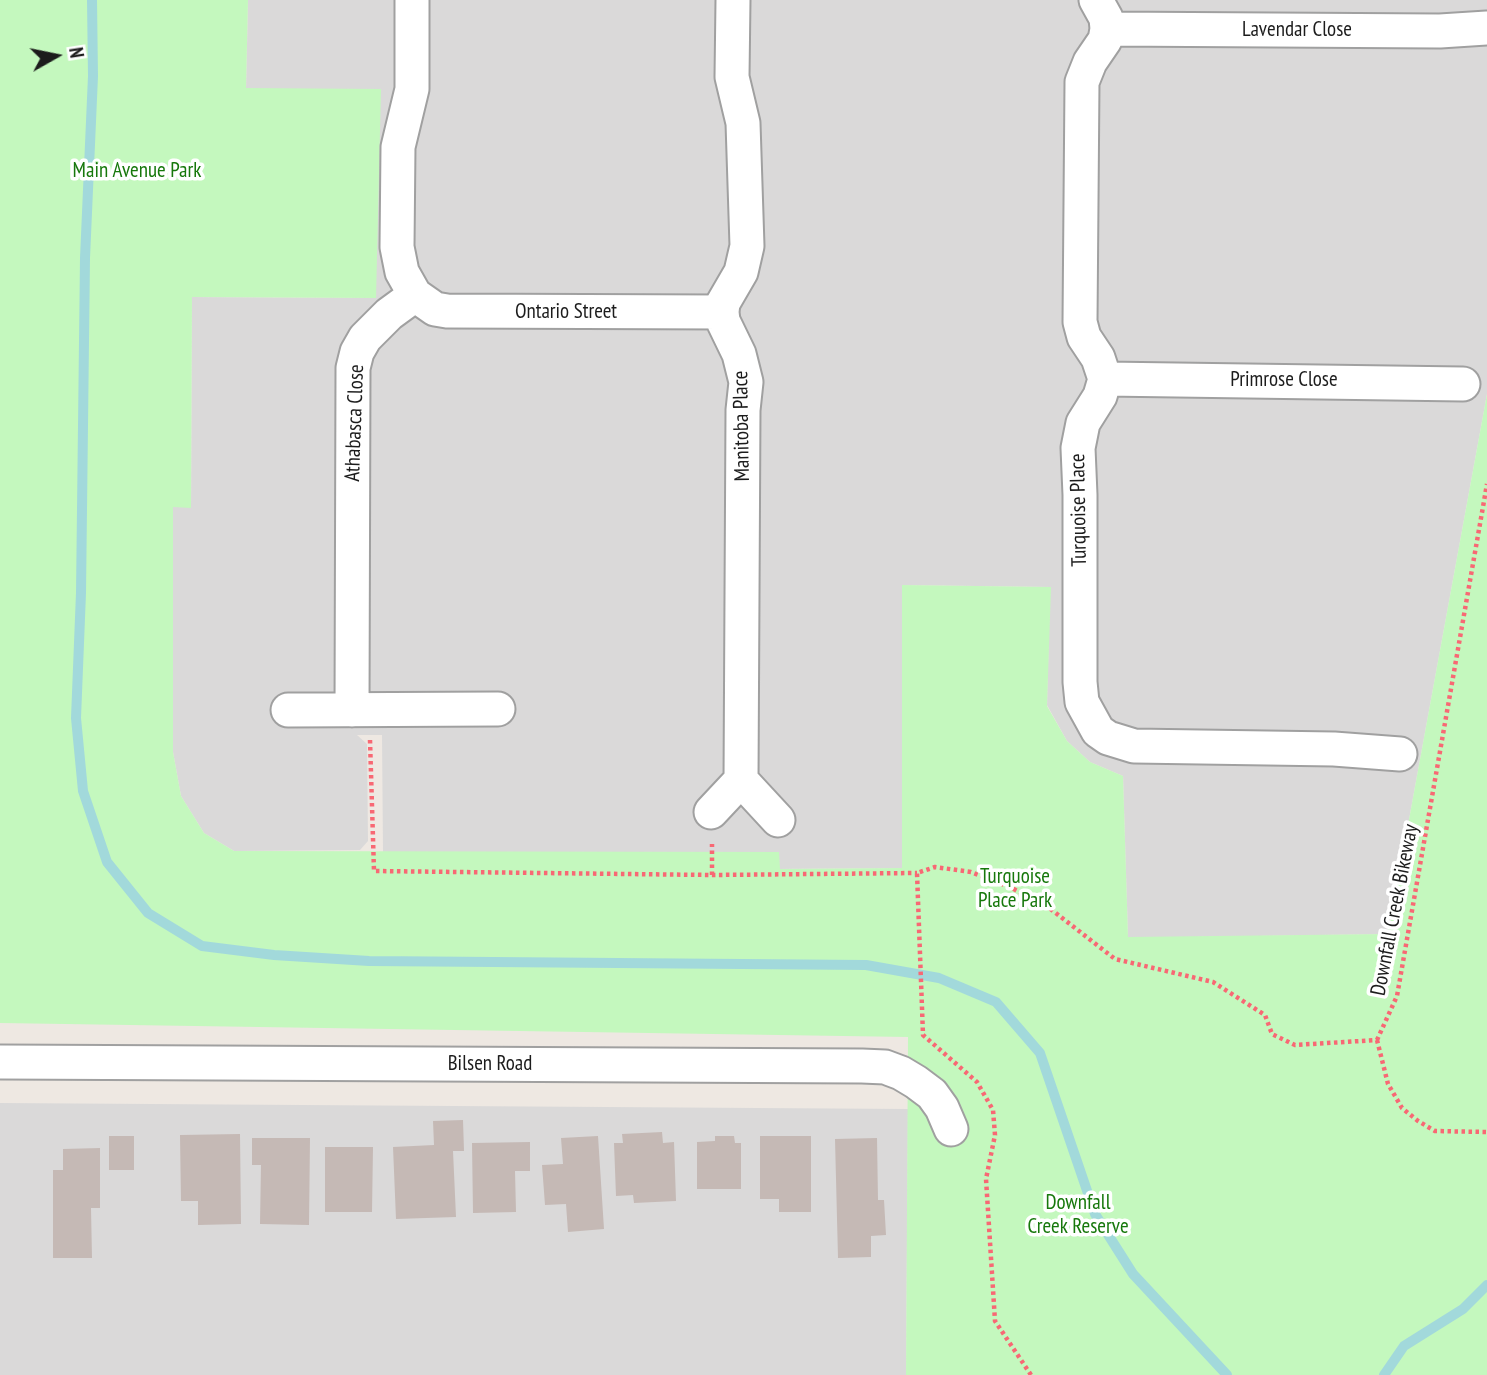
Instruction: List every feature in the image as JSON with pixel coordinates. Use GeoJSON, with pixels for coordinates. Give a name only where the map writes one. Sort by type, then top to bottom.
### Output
{"type":"FeatureCollection","features":[{"type":"Feature","properties":{"kind":"street"},"geometry":{"type":"LineString","coordinates":[[412,0],[412,89],[398,147],[397,247],[401,272],[415,295]]}},
{"type":"Feature","properties":{"kind":"street"},"geometry":{"type":"LineString","coordinates":[[722,312],[723,303],[741,272],[747,246],[743,123],[732,78],[733,0]]}},
{"type":"Feature","properties":{"kind":"street"},"geometry":{"type":"LineString","coordinates":[[1101,15],[1105,40],[1090,62],[1082,82],[1080,309],[1082,329],[1098,358],[1105,379]]}},
{"type":"Feature","properties":{"kind":"street","name":"Lavendar Close"},"geometry":{"type":"LineString","coordinates":[[1101,15],[1440,31],[1487,28]]}},
{"type":"Feature","properties":{"kind":"street","name":"Ontario Street"},"geometry":{"type":"LineString","coordinates":[[415,295],[435,309],[456,312],[722,312]]}},
{"type":"Feature","properties":{"kind":"street","name":"Athabasca Close"},"geometry":{"type":"LineString","coordinates":[[352,710],[353,369],[357,352],[365,338],[389,314],[415,295]]}},
{"type":"Feature","properties":{"kind":"street","name":"Manitoba Place"},"geometry":{"type":"LineString","coordinates":[[722,312],[723,321],[740,354],[746,382],[743,410],[741,780]]}},
{"type":"Feature","properties":{"kind":"street","name":"Primrose Close"},"geometry":{"type":"LineString","coordinates":[[1105,379],[1463,384]]}},
{"type":"Feature","properties":{"kind":"street","name":"Turquoise Place"},"geometry":{"type":"LineString","coordinates":[[1105,379],[1100,396],[1083,423],[1078,448],[1080,682],[1082,702],[1098,731],[1108,738],[1134,746],[1334,748],[1400,754]]}},
{"type":"Feature","properties":{"kind":"street"},"geometry":{"type":"LineString","coordinates":[[288,710],[498,709]]}},
{"type":"Feature","properties":{"kind":"street"},"geometry":{"type":"LineString","coordinates":[[711,812],[741,780],[778,820]]}},
{"type":"Feature","properties":{"kind":"street","name":"Bilsen Road"},"geometry":{"type":"LineString","coordinates":[[0,1062],[862,1066],[885,1068],[916,1082],[932,1094],[942,1108],[951,1129]]}},
{"type":"Feature","properties":{"kind":"path","name":"Downfall Creek Bikeway"},"geometry":{"type":"LineString","coordinates":[[1377,1040],[1397,996],[1487,484]]}},
{"type":"Feature","properties":{"kind":"path"},"geometry":{"type":"LineString","coordinates":[[352,710],[363,733],[372,742],[374,871],[917,873],[936,867],[971,872],[1010,887],[1048,908],[1115,959],[1213,982],[1265,1015],[1272,1034],[1295,1045],[1377,1040],[1388,1084],[1402,1108],[1435,1131],[1487,1132]]}},
{"type":"Feature","properties":{"kind":"path"},"geometry":{"type":"LineString","coordinates":[[917,873],[923,1035],[977,1082],[993,1110],[995,1135],[985,1179],[995,1321],[1031,1375]]}},
{"type":"Feature","properties":{"kind":"shaded area"},"geometry":{"type":"Polygon","coordinates":[[[248,0],[1487,0],[1487,394],[1388,934],[1128,938],[1123,776],[1090,762],[1067,741],[1047,705],[1050,587],[902,585],[902,868],[779,869],[778,852],[383,852],[382,735],[357,735],[367,744],[368,841],[360,850],[234,851],[204,833],[181,796],[173,752],[173,507],[191,507],[192,297],[376,298],[246,88],[248,0]]]}},
{"type":"Feature","properties":{"kind":"shaded area"},"geometry":{"type":"Polygon","coordinates":[[[0,1103],[908,1109],[906,1375],[0,1375],[0,1103]]]}},
{"type":"Feature","properties":{"kind":"green space"},"geometry":{"type":"Polygon","coordinates":[[[0,0],[248,0],[246,88],[381,89],[376,298],[192,297],[191,508],[173,507],[173,752],[181,796],[204,833],[234,851],[779,852],[780,869],[902,868],[902,585],[1051,587],[1047,706],[1067,741],[1090,762],[1123,776],[1128,937],[1388,934],[1487,394],[1487,1375],[906,1375],[908,1037],[0,1023],[0,0]]]}},
{"type":"Feature","properties":{"kind":"building"},"geometry":{"type":"Polygon","coordinates":[[[463,1120],[464,1151],[453,1151],[456,1217],[396,1219],[393,1147],[434,1145],[433,1121],[463,1120]]]}},
{"type":"Feature","properties":{"kind":"building"},"geometry":{"type":"Polygon","coordinates":[[[662,1132],[663,1143],[674,1142],[676,1201],[634,1203],[633,1195],[616,1196],[614,1143],[623,1143],[622,1134],[662,1132]]]}},
{"type":"Feature","properties":{"kind":"building"},"geometry":{"type":"Polygon","coordinates":[[[240,1134],[241,1224],[198,1225],[198,1201],[181,1201],[180,1135],[240,1134]]]}},
{"type":"Feature","properties":{"kind":"building"},"geometry":{"type":"Polygon","coordinates":[[[109,1136],[134,1136],[134,1170],[109,1170],[109,1136]]]}},
{"type":"Feature","properties":{"kind":"building"},"geometry":{"type":"Polygon","coordinates":[[[598,1136],[604,1229],[568,1232],[566,1204],[545,1205],[542,1165],[563,1164],[561,1138],[598,1136]]]}},
{"type":"Feature","properties":{"kind":"building"},"geometry":{"type":"Polygon","coordinates":[[[715,1136],[734,1136],[735,1143],[741,1143],[741,1189],[697,1189],[697,1142],[715,1141],[715,1136]]]}},
{"type":"Feature","properties":{"kind":"building"},"geometry":{"type":"Polygon","coordinates":[[[760,1136],[811,1136],[811,1212],[779,1212],[779,1199],[760,1199],[760,1136]]]}},
{"type":"Feature","properties":{"kind":"building"},"geometry":{"type":"Polygon","coordinates":[[[252,1138],[310,1138],[309,1225],[260,1224],[261,1165],[252,1165],[252,1138]]]}},
{"type":"Feature","properties":{"kind":"building"},"geometry":{"type":"Polygon","coordinates":[[[877,1138],[878,1200],[884,1200],[886,1235],[871,1236],[871,1257],[838,1258],[835,1139],[877,1138]]]}},
{"type":"Feature","properties":{"kind":"building"},"geometry":{"type":"Polygon","coordinates":[[[530,1142],[530,1171],[515,1171],[516,1212],[473,1213],[472,1143],[530,1142]]]}},
{"type":"Feature","properties":{"kind":"building"},"geometry":{"type":"Polygon","coordinates":[[[325,1147],[373,1147],[372,1212],[325,1212],[325,1147]]]}},
{"type":"Feature","properties":{"kind":"building"},"geometry":{"type":"Polygon","coordinates":[[[100,1148],[100,1208],[91,1208],[92,1258],[53,1258],[53,1170],[63,1170],[63,1149],[100,1148]]]}},
{"type":"Feature","properties":{"kind":"waterway"},"geometry":{"type":"LineString","coordinates":[[92,0],[93,76],[85,258],[81,593],[76,718],[83,791],[107,862],[148,913],[202,946],[274,955],[369,961],[866,965],[939,978],[996,1002],[1040,1053],[1095,1214],[1133,1274],[1227,1375]]}},
{"type":"Feature","properties":{"kind":"waterway"},"geometry":{"type":"LineString","coordinates":[[1384,1375],[1404,1346],[1463,1309],[1487,1285]]}},
{"type":"Feature","properties":{"kind":"park label","name":"Main Avenue Park"},"geometry":{"type":"Point","coordinates":[137,171]}},
{"type":"Feature","properties":{"kind":"park label","name":"Turquoise Place Park"},"geometry":{"type":"Point","coordinates":[1015,889]}},
{"type":"Feature","properties":{"kind":"park label","name":"Downfall Creek Reserve"},"geometry":{"type":"Point","coordinates":[1078,1215]}}]}
